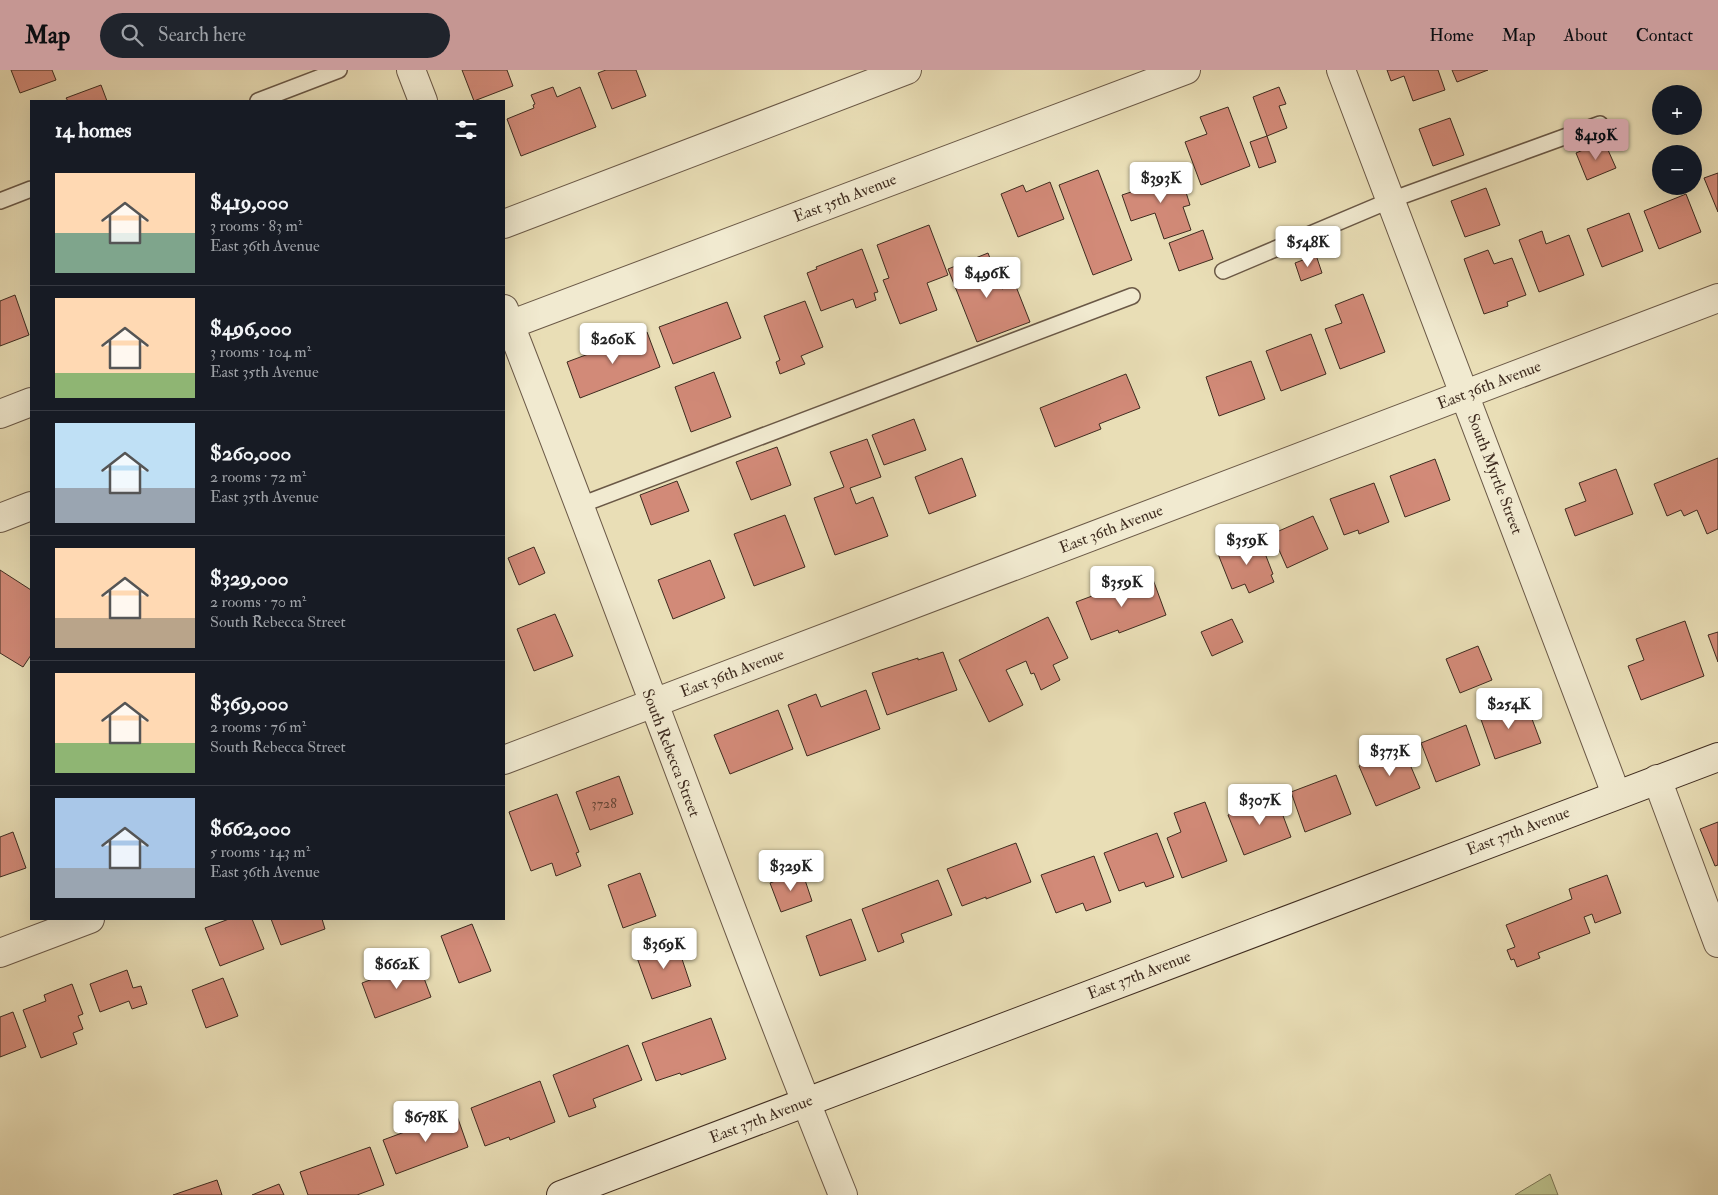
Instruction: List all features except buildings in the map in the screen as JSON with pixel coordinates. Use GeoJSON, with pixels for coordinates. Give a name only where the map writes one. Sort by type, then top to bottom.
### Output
{"type":"FeatureCollection","features":[{"type":"Feature","properties":{"kind":"street"},"geometry":{"type":"LineString","coordinates":[[411,70],[423,100]]}},
{"type":"Feature","properties":{"kind":"street"},"geometry":{"type":"LineString","coordinates":[[505,224],[907,70]]}},
{"type":"Feature","properties":{"kind":"street","name":"East 35th Avenue"},"geometry":{"type":"LineString","coordinates":[[506,320],[1186,70]]}},
{"type":"Feature","properties":{"kind":"street","name":"South Myrtle Street"},"geometry":{"type":"LineString","coordinates":[[1341,70],[1616,794]]}},
{"type":"Feature","properties":{"kind":"street","name":"East 36th Avenue"},"geometry":{"type":"LineString","coordinates":[[505,760],[1718,298]]}},
{"type":"Feature","properties":{"kind":"street","name":"South Rebecca Street"},"geometry":{"type":"LineString","coordinates":[[506,320],[805,1102],[843,1195]]}},
{"type":"Feature","properties":{"kind":"street"},"geometry":{"type":"LineString","coordinates":[[0,414],[30,402]]}},
{"type":"Feature","properties":{"kind":"street"},"geometry":{"type":"LineString","coordinates":[[0,518],[30,506]]}},
{"type":"Feature","properties":{"kind":"street","name":"East 37th Avenue"},"geometry":{"type":"LineString","coordinates":[[561,1195],[1616,794],[1718,757]]}},
{"type":"Feature","properties":{"kind":"street"},"geometry":{"type":"LineString","coordinates":[[1657,780],[1718,943]]}},
{"type":"Feature","properties":{"kind":"street"},"geometry":{"type":"LineString","coordinates":[[0,954],[87,920]]}},
{"type":"Feature","properties":{"kind":"lane"},"geometry":{"type":"LineString","coordinates":[[261,100],[339,70]]}},
{"type":"Feature","properties":{"kind":"lane"},"geometry":{"type":"LineString","coordinates":[[1223,270],[1391,200],[1600,124]]}},
{"type":"Feature","properties":{"kind":"lane"},"geometry":{"type":"LineString","coordinates":[[0,201],[30,189]]}},
{"type":"Feature","properties":{"kind":"lane"},"geometry":{"type":"LineString","coordinates":[[578,506],[1132,296]]}},
{"type":"Feature","properties":{"kind":"green space"},"geometry":{"type":"Polygon","coordinates":[[[1550,1174],[1558,1195],[1515,1195],[1550,1174]]]}}]}
